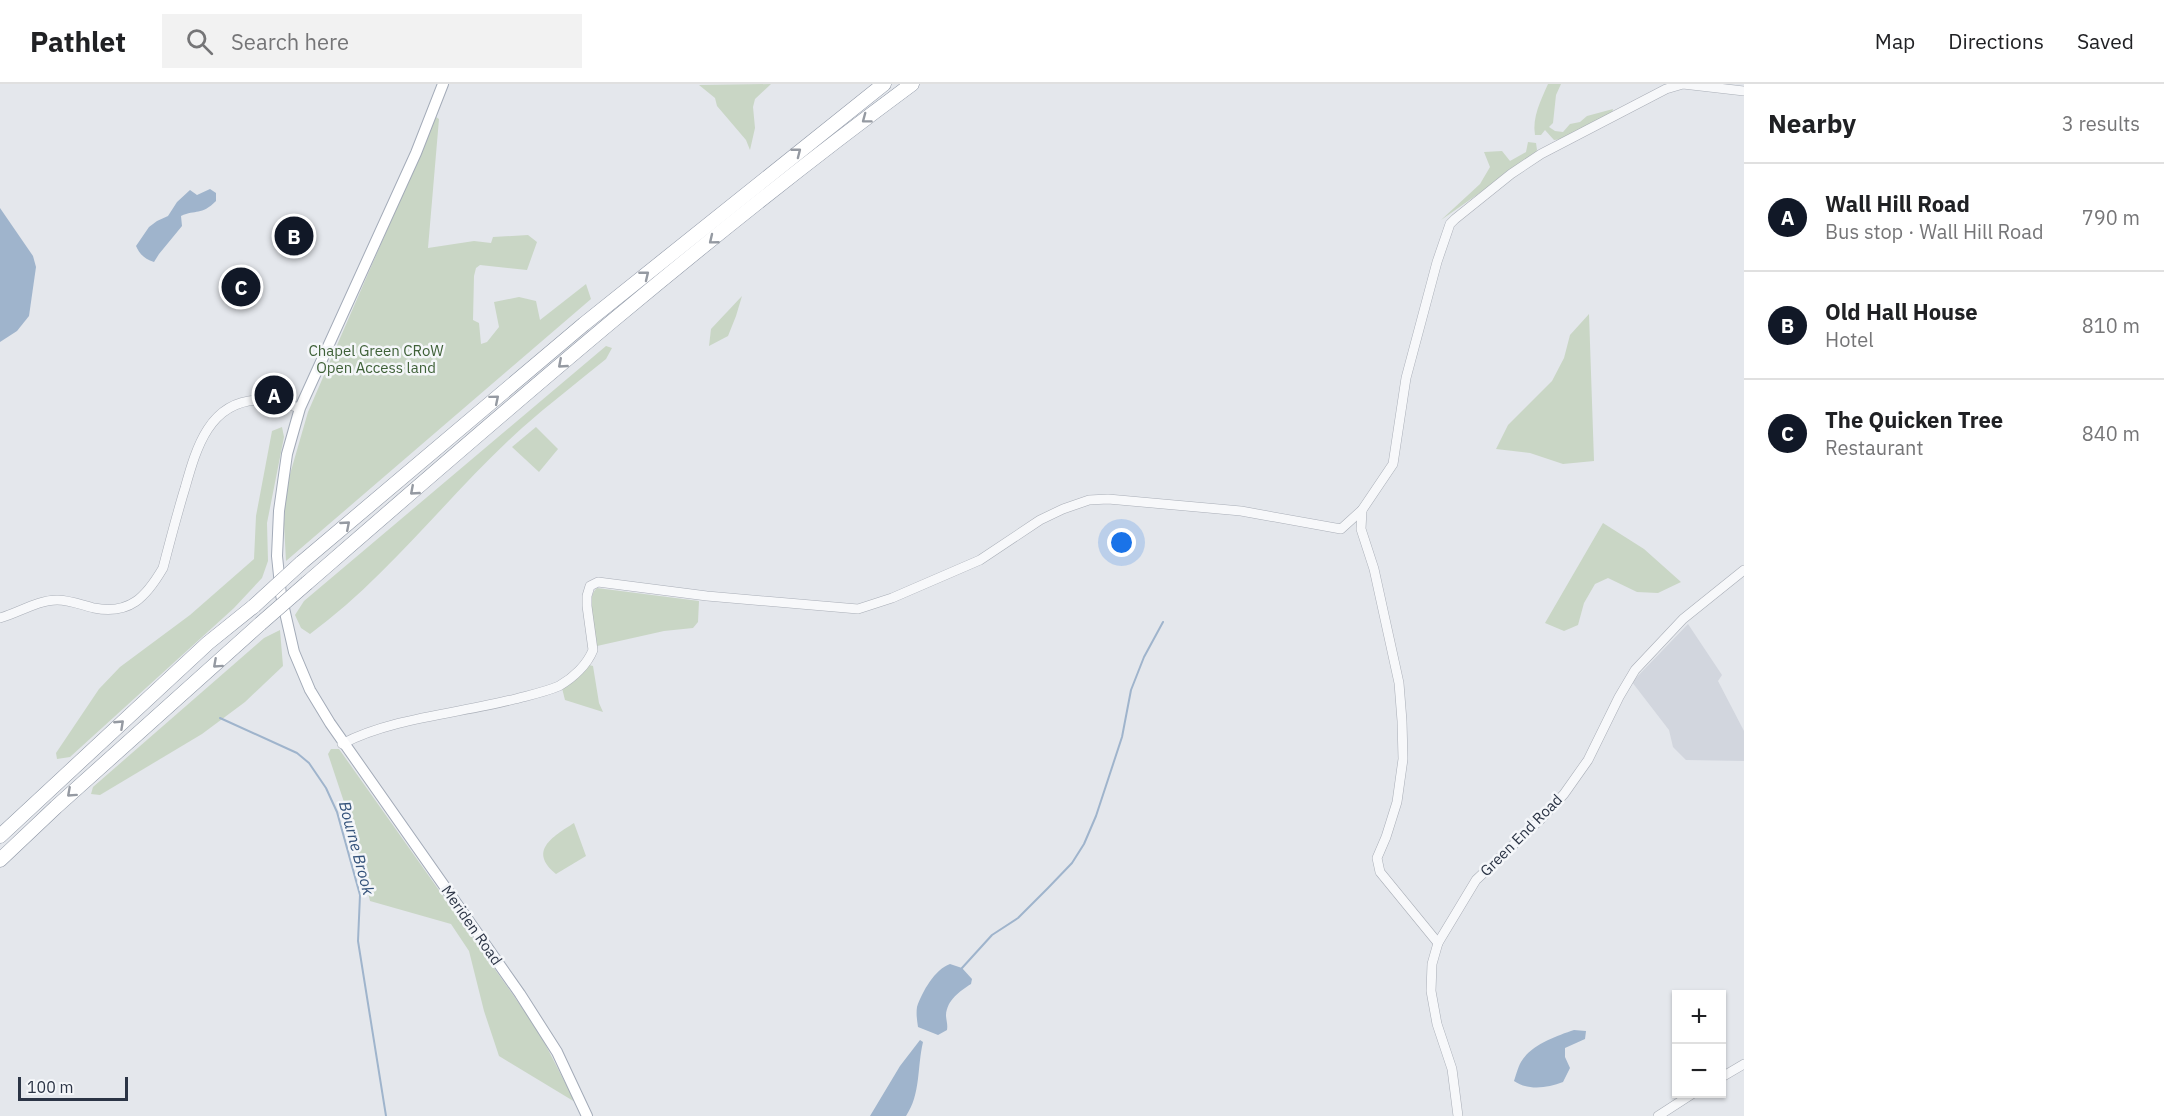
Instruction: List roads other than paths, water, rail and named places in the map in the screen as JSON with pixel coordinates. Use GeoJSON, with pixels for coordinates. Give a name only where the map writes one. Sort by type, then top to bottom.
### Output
{"type":"FeatureCollection","features":[{"type":"Feature","properties":{"kind":"highway"},"geometry":{"type":"LineString","coordinates":[[0,836],[207,643],[254,606],[584,324],[884,84]]}},
{"type":"Feature","properties":{"kind":"highway"},"geometry":{"type":"LineString","coordinates":[[0,860],[306,583],[594,337],[809,163],[912,84]]}},
{"type":"Feature","properties":{"kind":"main road","name":"Meriden Road"},"geometry":{"type":"LineString","coordinates":[[443,84],[416,153],[300,408],[287,454],[279,511],[277,556],[281,595],[298,661],[310,690],[342,744],[526,1003],[557,1052],[587,1116]]}},
{"type":"Feature","properties":{"kind":"street"},"geometry":{"type":"LineString","coordinates":[[1341,529],[1362,510],[1393,464],[1406,378],[1450,224],[1510,174],[1541,154],[1666,89],[1683,84],[1744,91]]}},
{"type":"Feature","properties":{"kind":"street"},"geometry":{"type":"LineString","coordinates":[[0,618],[48,601],[60,600],[109,610],[125,608],[141,598],[163,568],[197,447],[211,423],[237,404],[258,400],[300,408]]}},
{"type":"Feature","properties":{"kind":"street"},"geometry":{"type":"LineString","coordinates":[[342,744],[360,734],[482,707],[561,685],[590,659],[593,650],[587,596],[590,586],[598,582],[729,598],[858,609],[892,598],[980,560],[1040,520],[1063,509],[1108,498],[1241,511],[1341,529],[1361,529]]}},
{"type":"Feature","properties":{"kind":"street"},"geometry":{"type":"LineString","coordinates":[[1362,510],[1361,529],[1374,569],[1399,683],[1402,721],[1403,759],[1397,802],[1377,858],[1380,872],[1438,943]]}},
{"type":"Feature","properties":{"kind":"street","name":"Green End Road"},"geometry":{"type":"LineString","coordinates":[[1458,1116],[1452,1069],[1437,1024],[1431,991],[1432,964],[1438,943],[1476,880],[1564,794],[1588,760],[1635,670],[1683,619],[1744,570]]}},
{"type":"Feature","properties":{"kind":"street"},"geometry":{"type":"LineString","coordinates":[[1726,1075],[1744,1065]]}},
{"type":"Feature","properties":{"kind":"street"},"geometry":{"type":"LineString","coordinates":[[1658,1116],[1686,1098]]}},
{"type":"Feature","properties":{"kind":"water"},"geometry":{"type":"Polygon","coordinates":[[[210,189],[216,193],[216,201],[202,210],[181,216],[182,226],[154,262],[141,254],[136,246],[149,227],[168,216],[177,202],[190,190],[197,195],[210,189]]]}},
{"type":"Feature","properties":{"kind":"water"},"geometry":{"type":"Polygon","coordinates":[[[0,208],[33,256],[36,267],[29,316],[17,331],[0,342],[0,208]]]}},
{"type":"Feature","properties":{"kind":"water"},"geometry":{"type":"Polygon","coordinates":[[[950,964],[962,968],[972,979],[971,984],[951,1000],[946,1015],[947,1030],[938,1035],[918,1027],[917,1007],[930,982],[939,971],[950,964]]]}},
{"type":"Feature","properties":{"kind":"water"},"geometry":{"type":"Polygon","coordinates":[[[1574,1030],[1586,1031],[1585,1039],[1565,1048],[1565,1057],[1570,1068],[1563,1082],[1538,1088],[1514,1081],[1525,1056],[1552,1038],[1574,1030]]]}},
{"type":"Feature","properties":{"kind":"water"},"geometry":{"type":"Polygon","coordinates":[[[920,1040],[923,1042],[916,1090],[906,1116],[870,1116],[900,1066],[920,1040]]]}},
{"type":"Feature","properties":{"kind":"waterway"},"geometry":{"type":"LineString","coordinates":[[962,968],[992,935],[1018,918],[1048,888],[1072,863],[1084,844],[1096,816],[1122,737],[1131,690],[1144,657],[1163,622]]}},
{"type":"Feature","properties":{"kind":"waterway","name":"Bourne Brook"},"geometry":{"type":"LineString","coordinates":[[220,718],[297,753],[309,763],[326,788],[337,812],[360,895],[358,941],[386,1116]]}},
{"type":"Feature","properties":{"kind":"place","name":"Old Hall House"},"geometry":{"type":"Point","coordinates":[294,236]}},
{"type":"Feature","properties":{"kind":"place","name":"The Quicken Tree"},"geometry":{"type":"Point","coordinates":[241,287]}},
{"type":"Feature","properties":{"kind":"place","name":"Wall Hill Road"},"geometry":{"type":"Point","coordinates":[274,395]}},
{"type":"Feature","properties":{"kind":"park label","name":"Chapel Green CRoW Open Access land"},"geometry":{"type":"Point","coordinates":[376,358]}}]}
